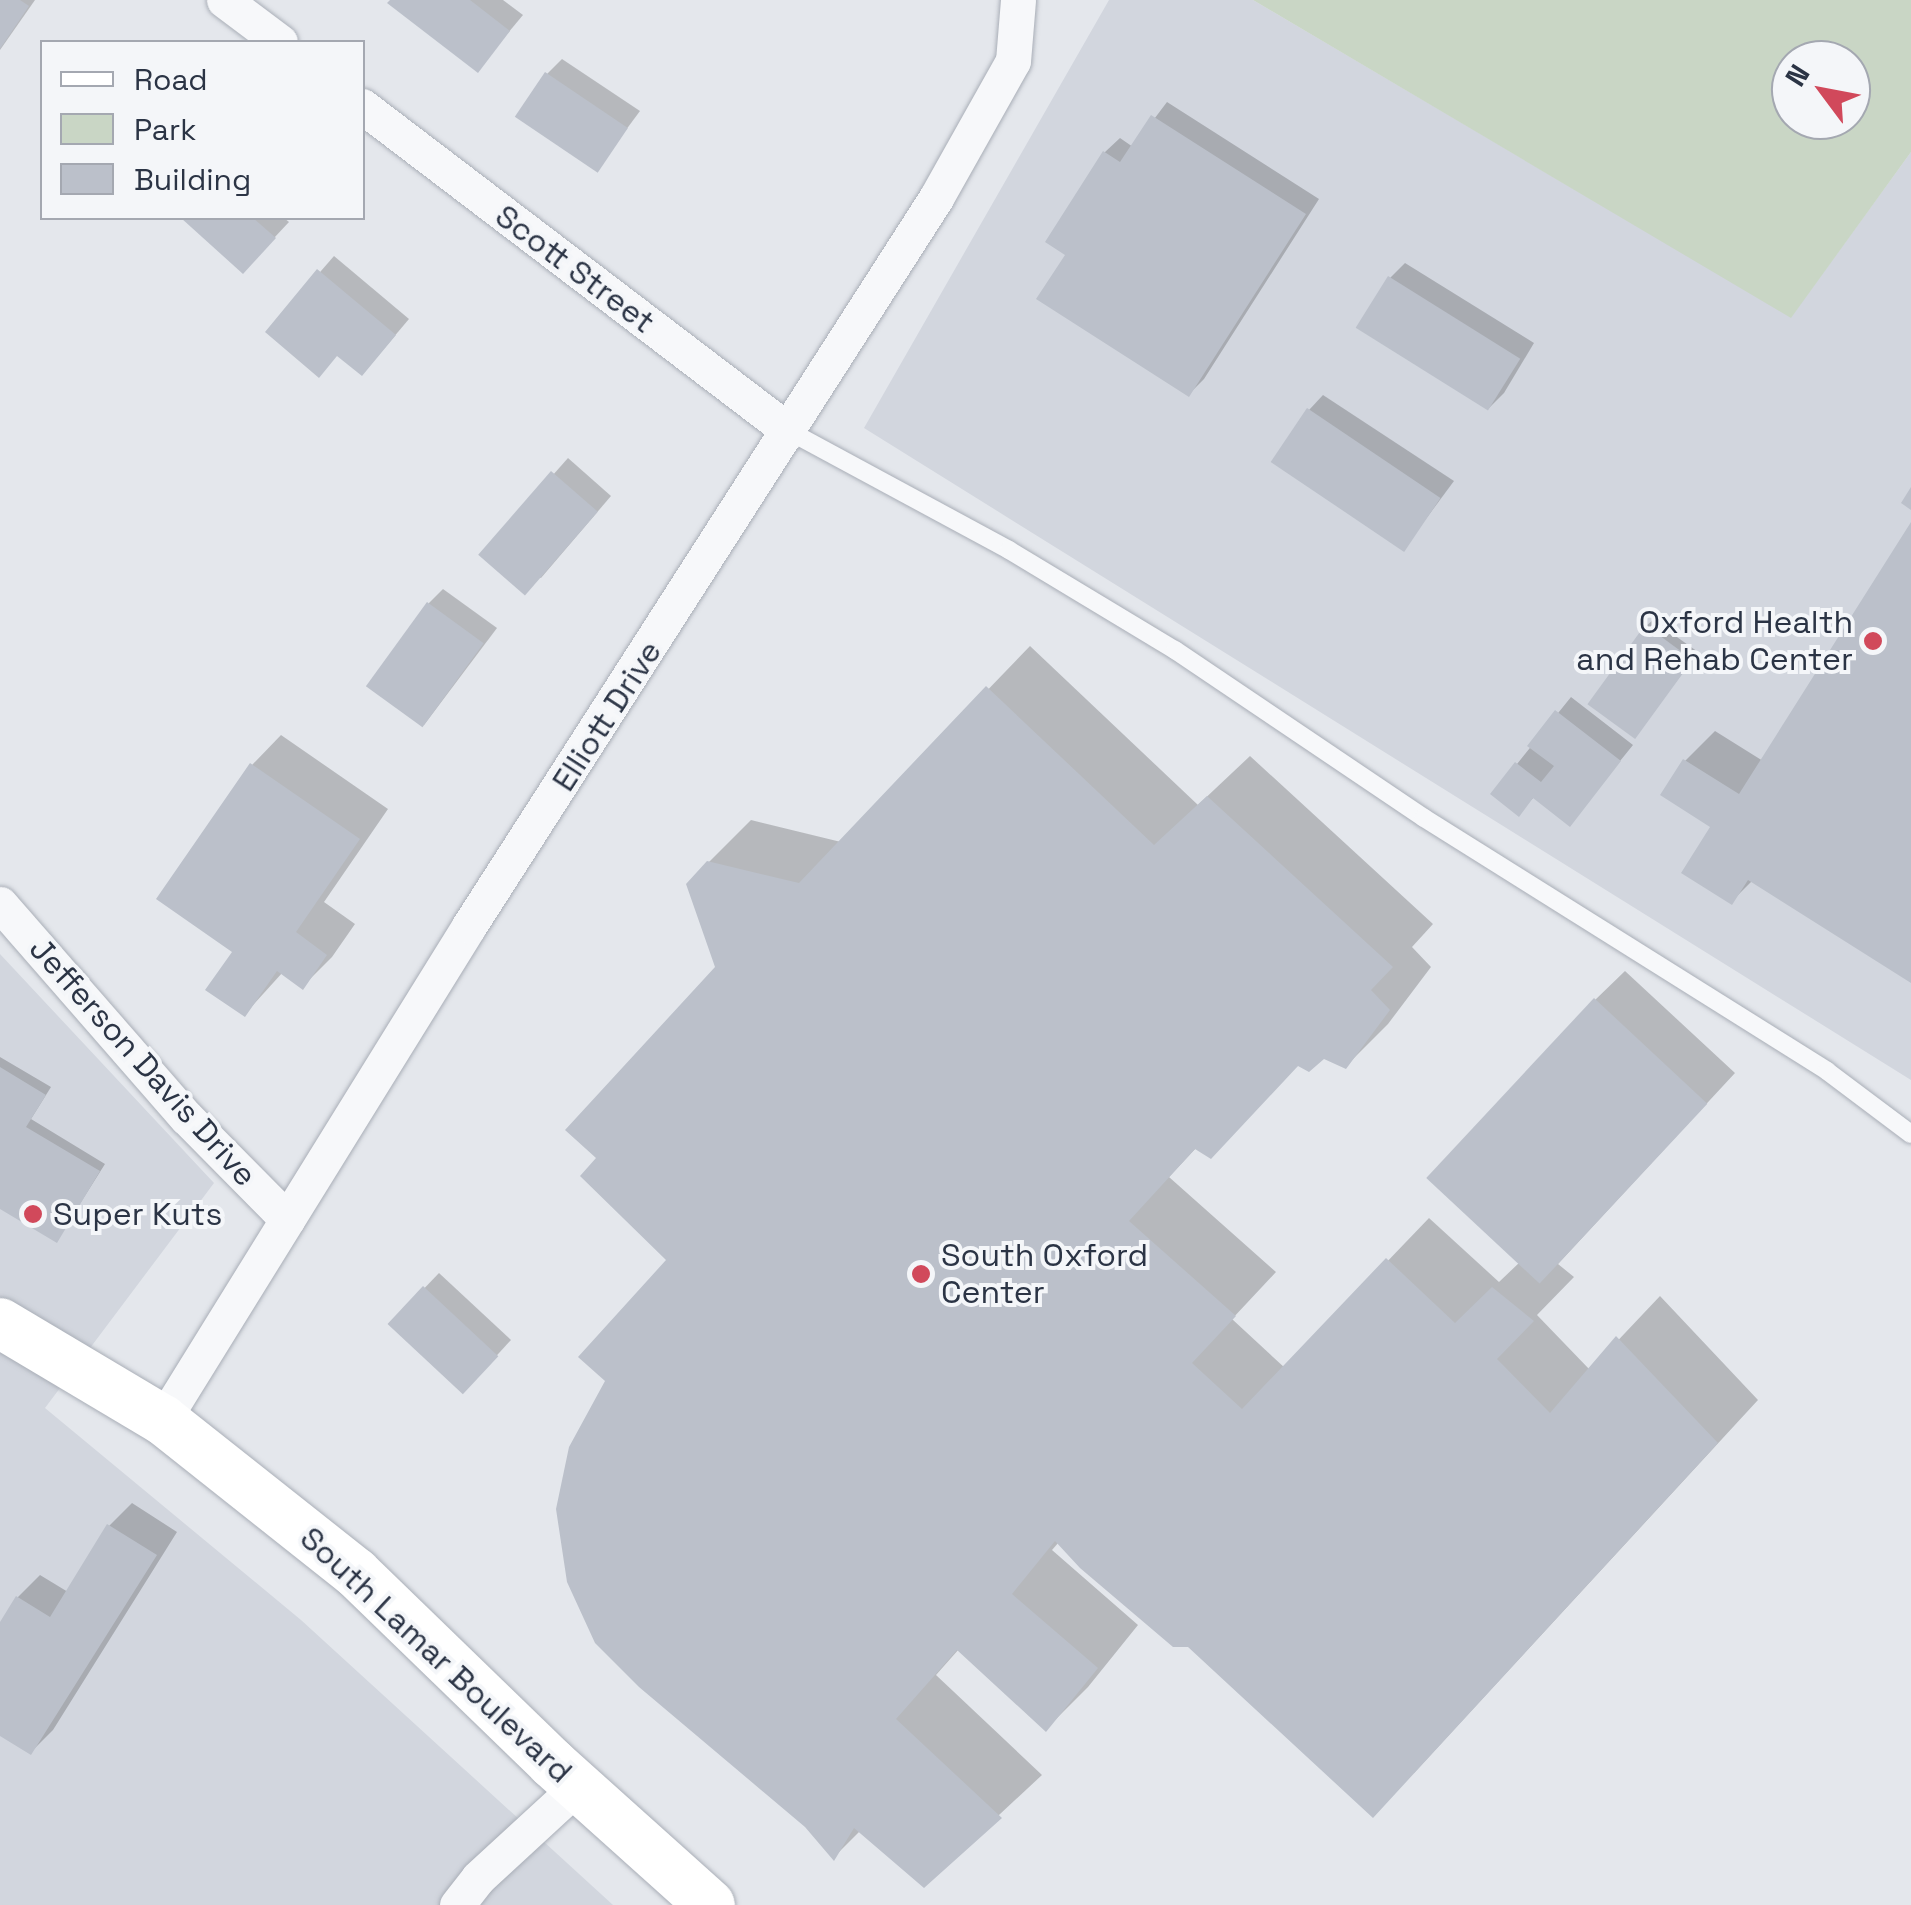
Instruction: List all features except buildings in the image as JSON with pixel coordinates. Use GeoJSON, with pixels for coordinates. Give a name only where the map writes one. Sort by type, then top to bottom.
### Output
{"type":"FeatureCollection","features":[{"type":"Feature","properties":{"kind":"street"},"geometry":{"type":"LineString","coordinates":[[224,0],[277,40]]}},
{"type":"Feature","properties":{"kind":"street","name":"Elliott Drive"},"geometry":{"type":"LineString","coordinates":[[163,1420],[469,926],[936,198],[1013,60],[1018,0]]}},
{"type":"Feature","properties":{"kind":"street","name":"Scott Street"},"geometry":{"type":"LineString","coordinates":[[365,108],[788,431]]}},
{"type":"Feature","properties":{"kind":"street","name":"Jefferson Davis Drive"},"geometry":{"type":"LineString","coordinates":[[0,904],[186,1117],[287,1219]]}},
{"type":"Feature","properties":{"kind":"street","name":"South Lamar Boulevard"},"geometry":{"type":"LineString","coordinates":[[0,1322],[163,1420],[356,1573],[578,1786],[710,1905]]}},
{"type":"Feature","properties":{"kind":"street"},"geometry":{"type":"LineString","coordinates":[[457,1905],[478,1878],[578,1786]]}},
{"type":"Feature","properties":{"kind":"lane"},"geometry":{"type":"LineString","coordinates":[[788,431],[1009,550],[1174,650],[1424,818],[1827,1071],[1911,1134]]}},
{"type":"Feature","properties":{"kind":"shaded area"},"geometry":{"type":"Polygon","coordinates":[[[1109,0],[1253,0],[1791,317],[1911,152],[1911,1080],[864,428],[1109,0]]]}},
{"type":"Feature","properties":{"kind":"shaded area"},"geometry":{"type":"Polygon","coordinates":[[[0,954],[214,1183],[45,1408],[301,1620],[613,1905],[0,1905],[0,954]]]}},
{"type":"Feature","properties":{"kind":"green space"},"geometry":{"type":"Polygon","coordinates":[[[1253,0],[1911,0],[1911,152],[1791,318],[1253,0]]]}},
{"type":"Feature","properties":{"kind":"place","name":"Oxford Health and Rehab Center"},"geometry":{"type":"Point","coordinates":[1873,641]}},
{"type":"Feature","properties":{"kind":"place","name":"Super Kuts"},"geometry":{"type":"Point","coordinates":[33,1214]}},
{"type":"Feature","properties":{"kind":"place","name":"South Oxford Center"},"geometry":{"type":"Point","coordinates":[921,1274]}}]}
